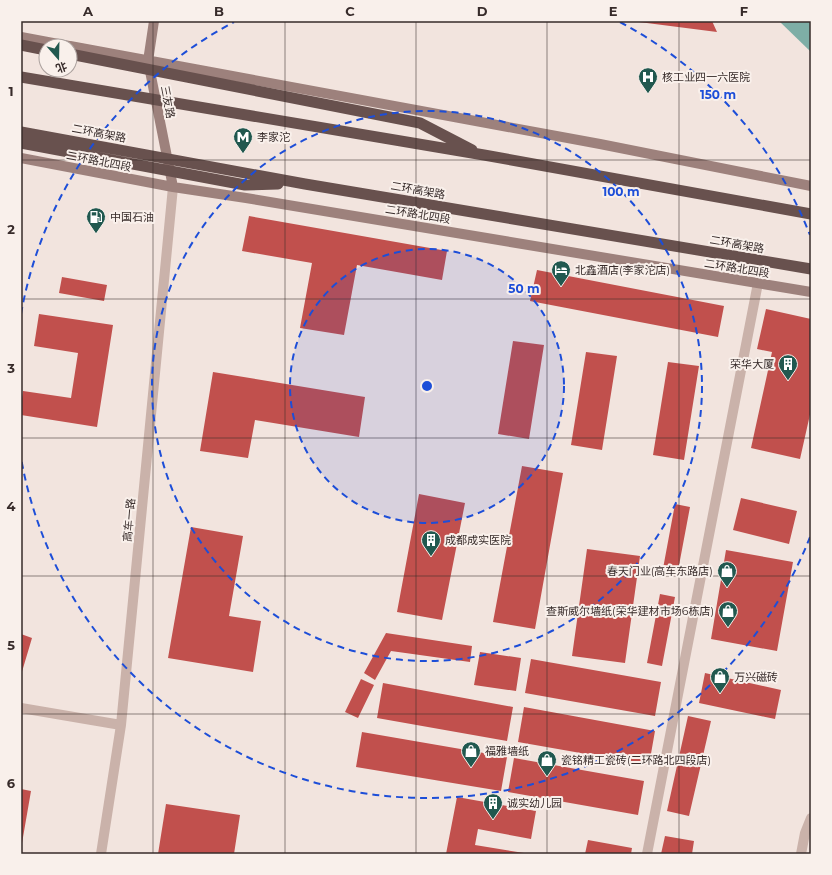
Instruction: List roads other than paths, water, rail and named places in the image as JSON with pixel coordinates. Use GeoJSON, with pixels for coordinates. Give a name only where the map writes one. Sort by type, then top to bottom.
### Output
{"type":"FeatureCollection","features":[{"type":"Feature","properties":{"kind":"highway"},"geometry":{"type":"LineString","coordinates":[[21,45],[38,48]]}},
{"type":"Feature","properties":{"kind":"highway"},"geometry":{"type":"LineString","coordinates":[[78,56],[420,123],[484,155]]}},
{"type":"Feature","properties":{"kind":"highway"},"geometry":{"type":"LineString","coordinates":[[21,77],[484,155],[811,214]]}},
{"type":"Feature","properties":{"kind":"highway","name":"二环高架路"},"geometry":{"type":"LineString","coordinates":[[21,132],[305,184],[811,269]]}},
{"type":"Feature","properties":{"kind":"highway"},"geometry":{"type":"LineString","coordinates":[[21,143],[245,185],[305,184]]}},
{"type":"Feature","properties":{"kind":"main road","name":"三友路"},"geometry":{"type":"LineString","coordinates":[[154,21],[148,61],[173,187]]}},
{"type":"Feature","properties":{"kind":"main road"},"geometry":{"type":"LineString","coordinates":[[21,37],[38,40]]}},
{"type":"Feature","properties":{"kind":"main road"},"geometry":{"type":"LineString","coordinates":[[78,48],[592,143],[811,186]]}},
{"type":"Feature","properties":{"kind":"main road","name":"二环路北四段"},"geometry":{"type":"LineString","coordinates":[[21,158],[173,187],[811,292]]}},
{"type":"Feature","properties":{"kind":"street","name":"高车一路"},"geometry":{"type":"LineString","coordinates":[[101,854],[121,725],[173,187]]}},
{"type":"Feature","properties":{"kind":"street"},"geometry":{"type":"LineString","coordinates":[[647,854],[758,283]]}},
{"type":"Feature","properties":{"kind":"street"},"geometry":{"type":"LineString","coordinates":[[21,708],[121,725]]}},
{"type":"Feature","properties":{"kind":"street"},"geometry":{"type":"LineString","coordinates":[[801,854],[805,833],[811,818]]}},
{"type":"Feature","properties":{"kind":"water"},"geometry":{"type":"Polygon","coordinates":[[[779,21],[811,21],[811,52],[779,21]]]}},
{"type":"Feature","properties":{"kind":"place","name":"核工业四一六医院"},"geometry":{"type":"Point","coordinates":[648,94]}},
{"type":"Feature","properties":{"kind":"place","name":"李家沱"},"geometry":{"type":"Point","coordinates":[243,154]}},
{"type":"Feature","properties":{"kind":"place","name":"中国石油"},"geometry":{"type":"Point","coordinates":[96,234]}},
{"type":"Feature","properties":{"kind":"place","name":"北鑫酒店(李家沱店)"},"geometry":{"type":"Point","coordinates":[561,287]}},
{"type":"Feature","properties":{"kind":"place","name":"荣华大厦"},"geometry":{"type":"Point","coordinates":[788,381]}},
{"type":"Feature","properties":{"kind":"place","name":"成都成实医院"},"geometry":{"type":"Point","coordinates":[431,557]}},
{"type":"Feature","properties":{"kind":"place","name":"春天门业(高车东路店)"},"geometry":{"type":"Point","coordinates":[727,588]}},
{"type":"Feature","properties":{"kind":"place","name":"查斯威尔墙纸(荣华建材市场6栋店)"},"geometry":{"type":"Point","coordinates":[728,628]}},
{"type":"Feature","properties":{"kind":"place","name":"万兴磁砖"},"geometry":{"type":"Point","coordinates":[720,694]}},
{"type":"Feature","properties":{"kind":"place","name":"福雅墙纸"},"geometry":{"type":"Point","coordinates":[471,768]}},
{"type":"Feature","properties":{"kind":"place","name":"瓷铭精工瓷砖(二环路北四段店)"},"geometry":{"type":"Point","coordinates":[547,777]}},
{"type":"Feature","properties":{"kind":"place","name":"诚实幼儿园"},"geometry":{"type":"Point","coordinates":[493,820]}}]}
